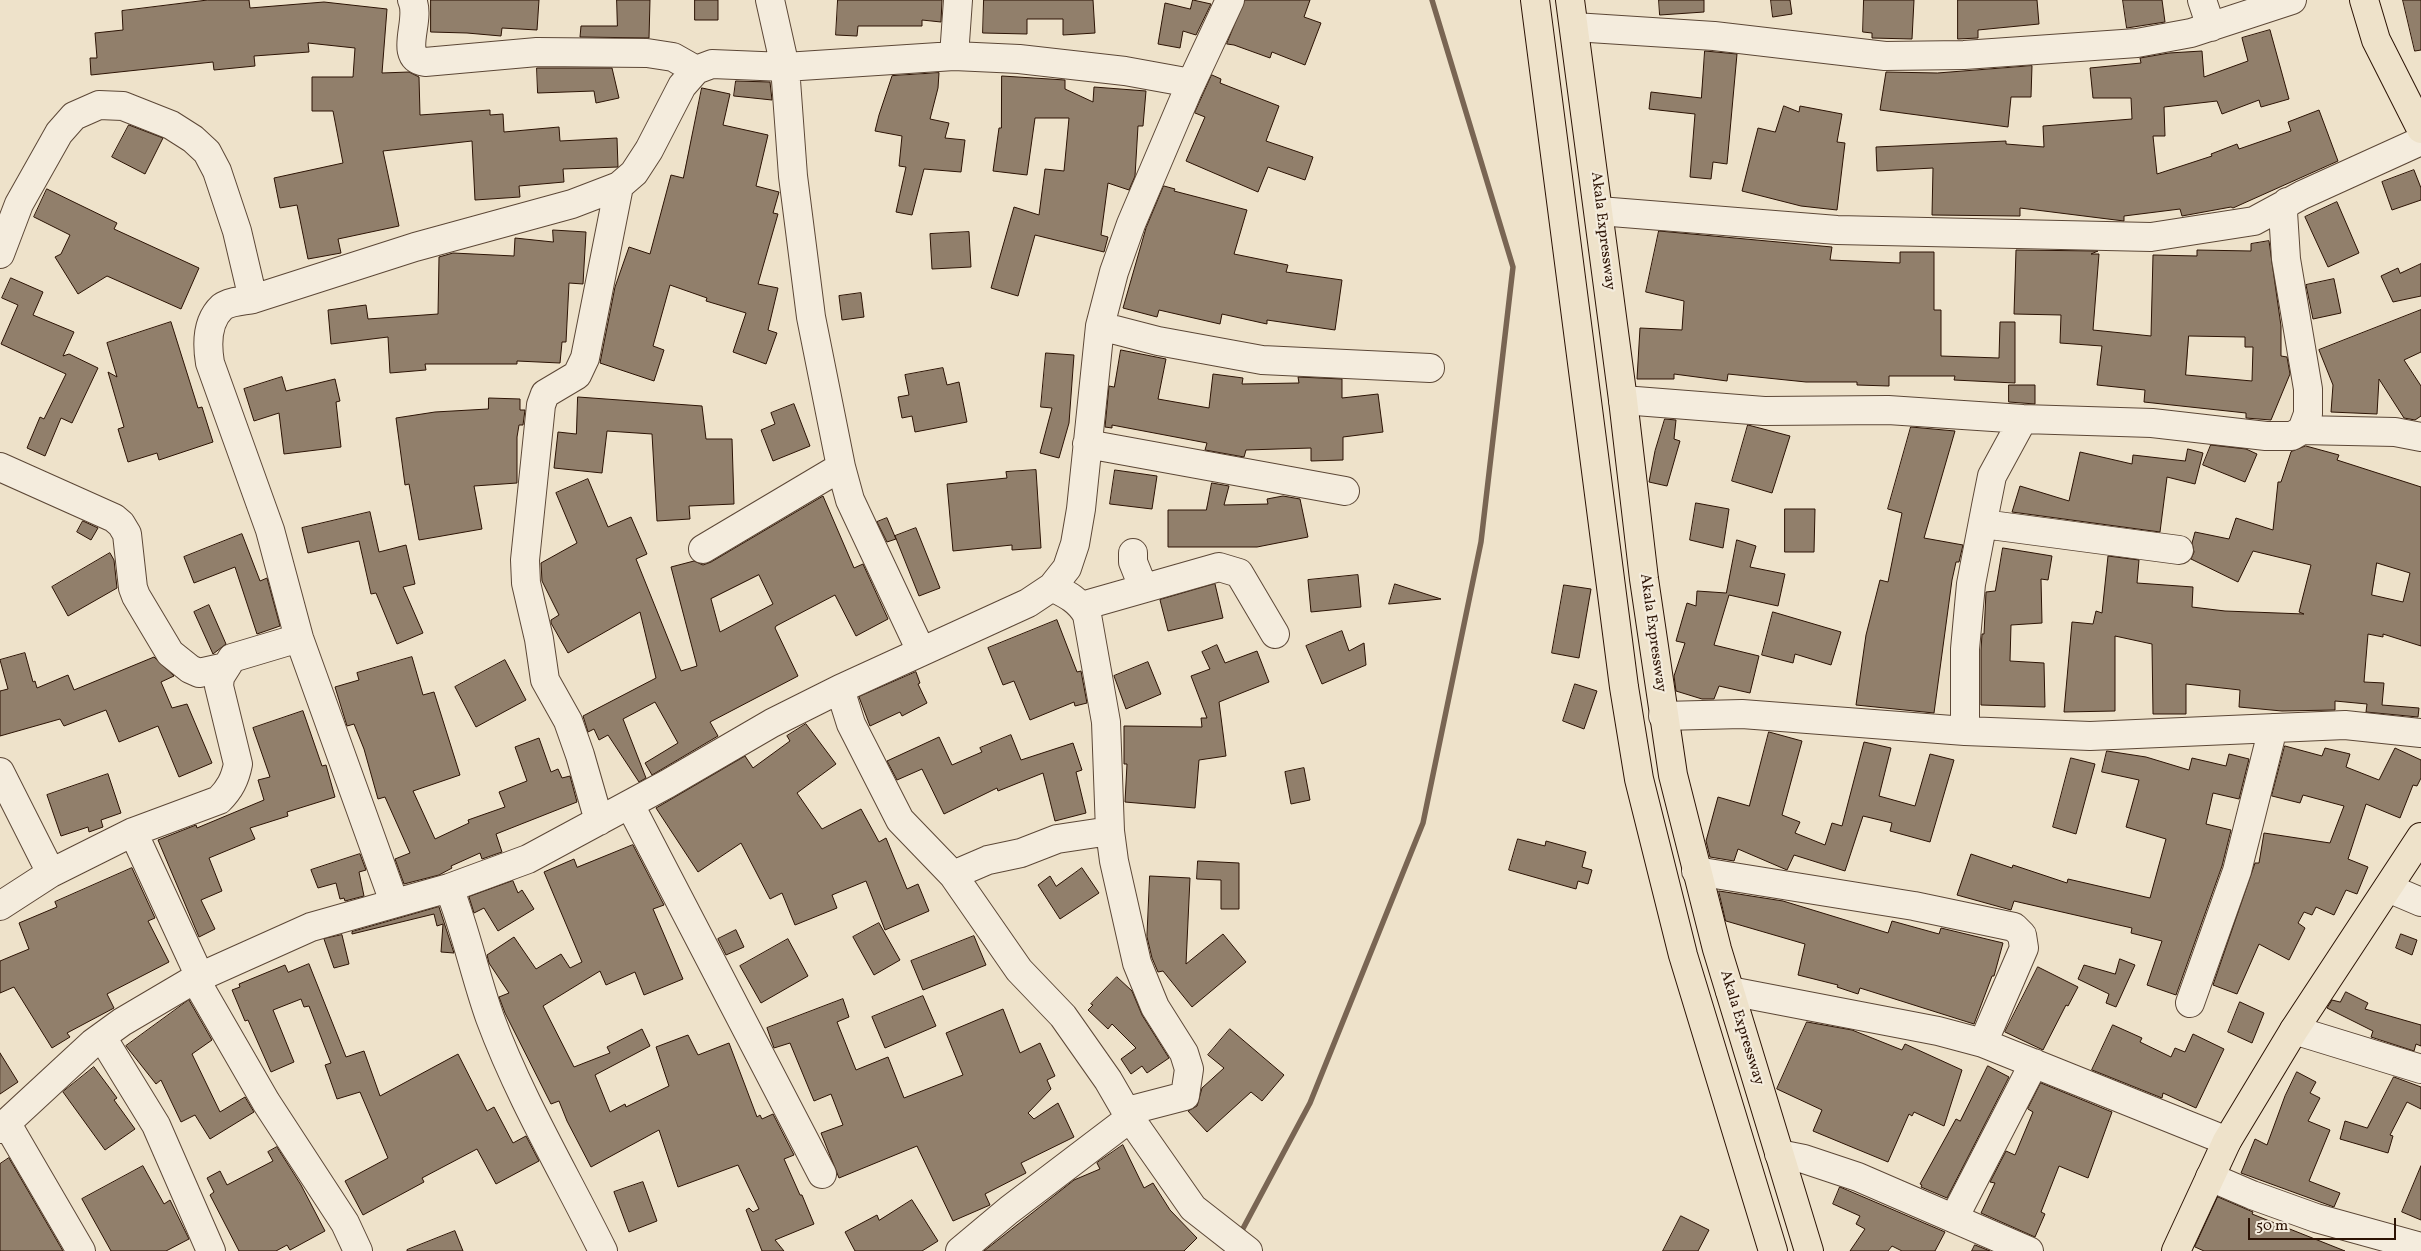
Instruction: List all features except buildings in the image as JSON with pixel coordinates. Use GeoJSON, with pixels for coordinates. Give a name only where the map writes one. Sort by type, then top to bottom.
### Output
{"type":"FeatureCollection","features":[{"type":"Feature","properties":{"kind":"main road"},"geometry":{"type":"LineString","coordinates":[[1535,0],[1621,668],[1639,779],[1683,955],[1773,1251]]}},
{"type":"Feature","properties":{"kind":"main road","name":"Akala Expressway"},"geometry":{"type":"LineString","coordinates":[[1570,0],[1599,211],[1644,579],[1673,775],[1696,871],[1730,991],[1809,1251]]}},
{"type":"Feature","properties":{"kind":"main road"},"geometry":{"type":"LineString","coordinates":[[2364,0],[2376,40],[2421,129]]}},
{"type":"Feature","properties":{"kind":"main road"},"geometry":{"type":"LineString","coordinates":[[2176,1251],[2227,1141],[2294,1030],[2421,837]]}},
{"type":"Feature","properties":{"kind":"street"},"geometry":{"type":"LineString","coordinates":[[412,0],[416,17],[410,48],[412,57],[417,61],[425,62],[536,52],[647,54],[673,58],[696,70]]}},
{"type":"Feature","properties":{"kind":"street"},"geometry":{"type":"LineString","coordinates":[[770,0],[785,66],[793,176],[811,317],[841,467],[854,508],[921,651]]}},
{"type":"Feature","properties":{"kind":"street"},"geometry":{"type":"LineString","coordinates":[[954,56],[958,0]]}},
{"type":"Feature","properties":{"kind":"street"},"geometry":{"type":"LineString","coordinates":[[81,1251],[4,1126],[102,1037],[122,1022],[197,978],[311,927],[449,888],[528,859],[630,805],[772,723],[921,651],[1028,603],[1052,587],[1067,568],[1075,544],[1081,509],[1100,326],[1114,272],[1131,224],[1191,83],[1230,0]]}},
{"type":"Feature","properties":{"kind":"street"},"geometry":{"type":"LineString","coordinates":[[2202,0],[2212,27]]}},
{"type":"Feature","properties":{"kind":"street"},"geometry":{"type":"LineString","coordinates":[[1574,27],[1714,36],[1885,56],[1917,56],[2047,50],[2137,43],[2191,33],[2292,0]]}},
{"type":"Feature","properties":{"kind":"street"},"geometry":{"type":"LineString","coordinates":[[394,902],[298,638],[270,530],[210,363],[209,333],[222,307],[233,302],[253,299],[415,247],[572,204],[619,186],[634,173],[649,150],[682,86],[696,70],[712,64],[785,66],[954,56],[1019,59],[1096,68],[1191,83]]}},
{"type":"Feature","properties":{"kind":"street"},"geometry":{"type":"LineString","coordinates":[[0,254],[19,204],[60,133],[74,116],[99,105],[123,106],[171,125],[193,139],[207,152],[217,171],[238,231],[253,299]]}},
{"type":"Feature","properties":{"kind":"street"},"geometry":{"type":"LineString","coordinates":[[1599,211],[1837,230],[2151,237],[2254,221],[2268,215],[2287,202],[2421,141]]}},
{"type":"Feature","properties":{"kind":"street"},"geometry":{"type":"LineString","coordinates":[[599,821],[568,720],[545,680],[539,639],[526,583],[525,560],[541,405],[545,394],[577,375],[585,358],[619,186]]}},
{"type":"Feature","properties":{"kind":"street"},"geometry":{"type":"LineString","coordinates":[[2287,202],[2283,212],[2286,259],[2308,389],[2308,414],[2302,430]]}},
{"type":"Feature","properties":{"kind":"street"},"geometry":{"type":"LineString","coordinates":[[1100,326],[1158,341],[1262,360],[1430,368]]}},
{"type":"Feature","properties":{"kind":"street"},"geometry":{"type":"LineString","coordinates":[[1623,400],[1764,411],[1888,410],[2023,419],[2152,423],[2266,436],[2292,436],[2302,430],[2395,432],[2421,437]]}},
{"type":"Feature","properties":{"kind":"street"},"geometry":{"type":"LineString","coordinates":[[1965,732],[1965,649],[1971,584],[1992,476],[2023,419]]}},
{"type":"Feature","properties":{"kind":"street"},"geometry":{"type":"LineString","coordinates":[[1087,444],[1345,491]]}},
{"type":"Feature","properties":{"kind":"street"},"geometry":{"type":"LineString","coordinates":[[0,467],[114,518],[121,524],[127,534],[133,588],[170,653],[190,670],[199,673],[226,667]]}},
{"type":"Feature","properties":{"kind":"street"},"geometry":{"type":"LineString","coordinates":[[703,549],[841,467]]}},
{"type":"Feature","properties":{"kind":"street"},"geometry":{"type":"LineString","coordinates":[[1983,524],[2179,550]]}},
{"type":"Feature","properties":{"kind":"street"},"geometry":{"type":"LineString","coordinates":[[1133,553],[1133,562],[1143,587]]}},
{"type":"Feature","properties":{"kind":"street"},"geometry":{"type":"LineString","coordinates":[[1082,606],[1143,587],[1219,567],[1232,569],[1239,573],[1275,634]]}},
{"type":"Feature","properties":{"kind":"street"},"geometry":{"type":"LineString","coordinates":[[960,1251],[1008,1210],[1131,1119],[1134,1109],[1185,1096],[1189,1069],[1184,1053],[1155,1007],[1137,963],[1110,831],[1106,722],[1087,615],[1082,606],[1072,597],[1052,587]]}},
{"type":"Feature","properties":{"kind":"street"},"geometry":{"type":"LineString","coordinates":[[0,906],[51,873],[133,832],[219,800],[227,792],[235,777],[238,764],[218,686],[220,677],[232,658],[298,638]]}},
{"type":"Feature","properties":{"kind":"street"},"geometry":{"type":"LineString","coordinates":[[840,689],[851,724],[900,820],[953,875],[1019,970],[1063,1016],[1193,1208],[1248,1251]]}},
{"type":"Feature","properties":{"kind":"street"},"geometry":{"type":"LineString","coordinates":[[1663,716],[1742,714],[1965,732],[2090,736],[2345,725],[2421,732]]}},
{"type":"Feature","properties":{"kind":"street"},"geometry":{"type":"LineString","coordinates":[[2190,1003],[2237,871],[2248,834],[2273,728]]}},
{"type":"Feature","properties":{"kind":"street"},"geometry":{"type":"LineString","coordinates":[[0,772],[51,873]]}},
{"type":"Feature","properties":{"kind":"street"},"geometry":{"type":"LineString","coordinates":[[630,805],[822,1174]]}},
{"type":"Feature","properties":{"kind":"street"},"geometry":{"type":"LineString","coordinates":[[953,875],[988,860],[1022,853],[1057,839],[1110,831]]}},
{"type":"Feature","properties":{"kind":"street"},"geometry":{"type":"LineString","coordinates":[[133,832],[197,978],[266,1102],[345,1223],[358,1251]]}},
{"type":"Feature","properties":{"kind":"street"},"geometry":{"type":"LineString","coordinates":[[1696,871],[1914,906],[2014,927],[2022,936],[2024,948],[1984,1043]]}},
{"type":"Feature","properties":{"kind":"street"},"geometry":{"type":"LineString","coordinates":[[449,888],[461,918],[491,1020],[532,1112],[603,1251]]}},
{"type":"Feature","properties":{"kind":"street"},"geometry":{"type":"LineString","coordinates":[[2388,888],[2421,902]]}},
{"type":"Feature","properties":{"kind":"street"},"geometry":{"type":"LineString","coordinates":[[1730,991],[1938,1031],[1984,1043],[2227,1141]]}},
{"type":"Feature","properties":{"kind":"street"},"geometry":{"type":"LineString","coordinates":[[2294,1030],[2421,1069]]}},
{"type":"Feature","properties":{"kind":"street"},"geometry":{"type":"LineString","coordinates":[[102,1037],[156,1125],[211,1251]]}},
{"type":"Feature","properties":{"kind":"street"},"geometry":{"type":"LineString","coordinates":[[1954,1218],[2034,1063]]}},
{"type":"Feature","properties":{"kind":"street"},"geometry":{"type":"LineString","coordinates":[[1779,1154],[1804,1159],[1858,1177],[2029,1251]]}},
{"type":"Feature","properties":{"kind":"street"},"geometry":{"type":"LineString","coordinates":[[2210,1177],[2252,1195],[2316,1218],[2421,1247]]}},
{"type":"Feature","properties":{"kind":"waterway"},"geometry":{"type":"LineString","coordinates":[[1239,1236],[1310,1103],[1423,823],[1481,542],[1513,267],[1432,0]]}}]}
